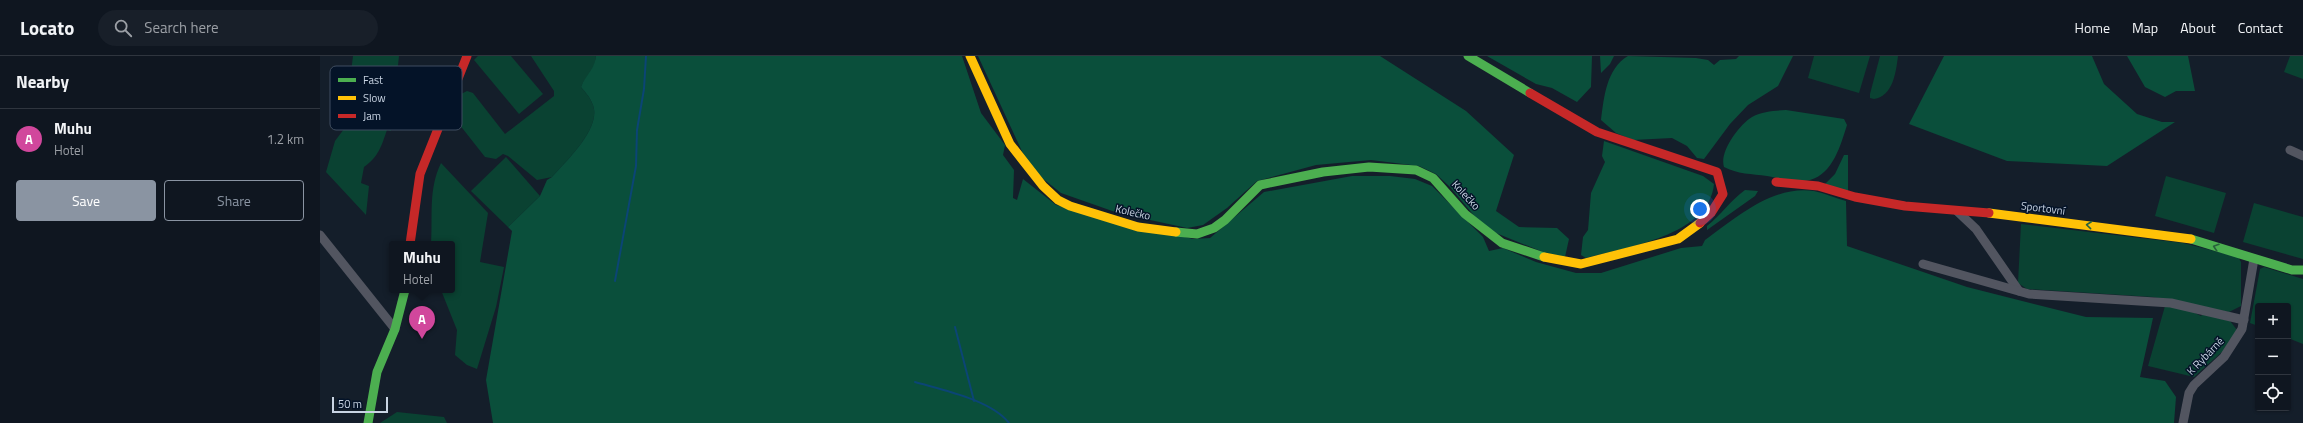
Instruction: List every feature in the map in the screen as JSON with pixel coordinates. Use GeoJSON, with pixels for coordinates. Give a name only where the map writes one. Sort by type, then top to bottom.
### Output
{"type":"FeatureCollection","features":[{"type":"Feature","properties":{"kind":"street"},"geometry":{"type":"LineString","coordinates":[[462,70],[467,56]]}},
{"type":"Feature","properties":{"kind":"street","name":"Kolečko"},"geometry":{"type":"LineString","coordinates":[[970,56],[1010,144],[1023,163],[1043,186],[1058,200],[1070,206],[1138,227],[1197,234],[1206,232],[1225,220],[1260,185],[1323,172],[1368,167],[1416,170],[1432,178],[1465,214],[1502,243],[1534,255],[1581,264],[1678,239],[1701,223],[1718,205],[1723,194],[1717,172],[1597,132],[1540,98],[1504,79],[1468,56]]}},
{"type":"Feature","properties":{"kind":"street"},"geometry":{"type":"LineString","coordinates":[[410,241],[420,174],[424,161],[438,130]]}},
{"type":"Feature","properties":{"kind":"street"},"geometry":{"type":"LineString","coordinates":[[2290,150],[2303,156]]}},
{"type":"Feature","properties":{"kind":"street","name":"Sportovní"},"geometry":{"type":"LineString","coordinates":[[1776,182],[1818,186],[1855,197],[1905,206],[2124,229],[2197,240],[2292,270],[2303,270]]}},
{"type":"Feature","properties":{"kind":"street"},"geometry":{"type":"LineString","coordinates":[[1957,211],[1976,229],[2019,291]]}},
{"type":"Feature","properties":{"kind":"street"},"geometry":{"type":"LineString","coordinates":[[320,235],[394,329]]}},
{"type":"Feature","properties":{"kind":"street","name":"K Rybárně"},"geometry":{"type":"LineString","coordinates":[[2183,423],[2189,393],[2194,385],[2230,349],[2244,320],[2254,259]]}},
{"type":"Feature","properties":{"kind":"street"},"geometry":{"type":"LineString","coordinates":[[1924,264],[2029,294],[2171,303],[2244,320]]}},
{"type":"Feature","properties":{"kind":"street"},"geometry":{"type":"LineString","coordinates":[[368,423],[377,372],[394,329],[404,293]]}},
{"type":"Feature","properties":{"kind":"green space"},"geometry":{"type":"Polygon","coordinates":[[[353,56],[399,56],[398,66],[352,66],[353,56]]]}},
{"type":"Feature","properties":{"kind":"green space"},"geometry":{"type":"Polygon","coordinates":[[[478,56],[511,56],[543,94],[519,114],[474,60],[478,56]]]}},
{"type":"Feature","properties":{"kind":"green space"},"geometry":{"type":"Polygon","coordinates":[[[531,56],[596,56],[594,66],[581,87],[592,103],[594,112],[593,122],[582,143],[552,177],[537,180],[508,156],[503,154],[496,159],[485,157],[462,128],[462,94],[467,91],[473,93],[505,134],[554,96],[554,91],[531,56]]]}},
{"type":"Feature","properties":{"kind":"green space"},"geometry":{"type":"Polygon","coordinates":[[[596,56],[962,56],[981,113],[1005,145],[1003,155],[1014,170],[1013,198],[1017,200],[1023,179],[1056,205],[1193,239],[1210,238],[1264,192],[1352,176],[1390,176],[1415,179],[1432,186],[1483,237],[1489,251],[1503,248],[1536,262],[1576,273],[1601,273],[1681,248],[1702,246],[1705,240],[1729,222],[1755,205],[1769,198],[1799,190],[1814,191],[1846,201],[1847,246],[1967,287],[2086,317],[2153,318],[2140,377],[2165,381],[2176,397],[2174,423],[493,423],[486,380],[512,231],[508,227],[540,196],[547,180],[552,177],[574,153],[588,132],[593,122],[594,112],[590,99],[581,87],[594,65],[596,56]]]}},
{"type":"Feature","properties":{"kind":"green space"},"geometry":{"type":"Polygon","coordinates":[[[978,56],[1380,56],[1466,111],[1514,155],[1496,211],[1519,227],[1557,228],[1569,239],[1565,257],[1543,252],[1496,233],[1476,218],[1450,187],[1436,174],[1419,166],[1371,160],[1316,165],[1257,181],[1227,208],[1203,225],[1187,228],[1118,213],[1061,193],[1042,178],[1026,160],[978,56]]]}},
{"type":"Feature","properties":{"kind":"green space"},"geometry":{"type":"Polygon","coordinates":[[[1487,56],[1592,56],[1591,87],[1577,102],[1552,88],[1536,84],[1487,56]]]}},
{"type":"Feature","properties":{"kind":"green space"},"geometry":{"type":"Polygon","coordinates":[[[1600,56],[1614,56],[1610,64],[1601,73],[1600,56]]]}},
{"type":"Feature","properties":{"kind":"green space"},"geometry":{"type":"Polygon","coordinates":[[[1628,56],[1696,58],[1708,60],[1714,65],[1720,60],[1736,59],[1739,56],[1793,56],[1778,86],[1748,105],[1730,124],[1704,159],[1697,158],[1687,146],[1672,138],[1633,140],[1616,133],[1601,120],[1607,85],[1615,68],[1628,56]]]}},
{"type":"Feature","properties":{"kind":"green space"},"geometry":{"type":"Polygon","coordinates":[[[1814,56],[1870,56],[1859,93],[1808,78],[1814,56]]]}},
{"type":"Feature","properties":{"kind":"green space"},"geometry":{"type":"Polygon","coordinates":[[[1880,56],[1898,56],[1895,76],[1889,88],[1880,97],[1874,99],[1870,98],[1870,94],[1880,56]]]}},
{"type":"Feature","properties":{"kind":"green space"},"geometry":{"type":"Polygon","coordinates":[[[1944,56],[2092,56],[2104,84],[2137,114],[2162,122],[2175,122],[2107,166],[2007,161],[1909,124],[1944,56]]]}},
{"type":"Feature","properties":{"kind":"green space"},"geometry":{"type":"Polygon","coordinates":[[[2127,56],[2188,56],[2195,91],[2176,91],[2165,97],[2145,87],[2127,56]]]}},
{"type":"Feature","properties":{"kind":"green space"},"geometry":{"type":"Polygon","coordinates":[[[2290,56],[2303,56],[2303,79],[2284,72],[2290,56]]]}},
{"type":"Feature","properties":{"kind":"green space"},"geometry":{"type":"Polygon","coordinates":[[[1786,110],[1844,119],[1847,125],[1842,141],[1835,157],[1825,172],[1810,180],[1800,181],[1739,172],[1724,167],[1724,154],[1731,139],[1741,126],[1752,117],[1760,114],[1786,110]]]}},
{"type":"Feature","properties":{"kind":"green space"},"geometry":{"type":"Polygon","coordinates":[[[343,130],[387,130],[376,155],[364,167],[361,183],[369,186],[366,215],[326,172],[335,141],[343,130]]]}},
{"type":"Feature","properties":{"kind":"green space"},"geometry":{"type":"Polygon","coordinates":[[[1604,141],[1703,176],[1714,184],[1709,202],[1698,216],[1682,227],[1663,236],[1622,249],[1586,258],[1581,255],[1583,237],[1588,230],[1591,193],[1605,162],[1602,156],[1604,141]]]}},
{"type":"Feature","properties":{"kind":"green space"},"geometry":{"type":"Polygon","coordinates":[[[1844,155],[1848,155],[1848,191],[1824,185],[1835,174],[1844,155]]]}},
{"type":"Feature","properties":{"kind":"green space"},"geometry":{"type":"Polygon","coordinates":[[[506,157],[540,196],[508,227],[471,191],[506,157]]]}},
{"type":"Feature","properties":{"kind":"green space"},"geometry":{"type":"Polygon","coordinates":[[[441,163],[488,213],[480,262],[504,267],[496,307],[477,369],[467,365],[455,355],[457,330],[442,293],[455,293],[455,241],[431,241],[432,203],[434,183],[441,163]]]}},
{"type":"Feature","properties":{"kind":"green space"},"geometry":{"type":"Polygon","coordinates":[[[2166,176],[2226,193],[2214,233],[2155,216],[2166,176]]]}},
{"type":"Feature","properties":{"kind":"green space"},"geometry":{"type":"Polygon","coordinates":[[[1745,190],[1758,191],[1755,196],[1707,230],[1707,226],[1745,190]]]}},
{"type":"Feature","properties":{"kind":"green space"},"geometry":{"type":"Polygon","coordinates":[[[2254,203],[2303,217],[2303,259],[2243,242],[2254,203]]]}},
{"type":"Feature","properties":{"kind":"green space"},"geometry":{"type":"Polygon","coordinates":[[[2021,224],[2183,243],[2238,257],[2241,262],[2241,306],[2229,312],[2153,297],[2027,289],[2018,283],[2021,224]]]}},
{"type":"Feature","properties":{"kind":"green space"},"geometry":{"type":"Polygon","coordinates":[[[2264,267],[2303,279],[2303,344],[2291,339],[2291,303],[2255,303],[2255,325],[2250,323],[2260,269],[2264,267]]]}},
{"type":"Feature","properties":{"kind":"green space"},"geometry":{"type":"Polygon","coordinates":[[[2165,306],[2191,311],[2201,316],[2203,314],[2230,321],[2237,330],[2223,351],[2194,377],[2148,366],[2165,306]]]}},
{"type":"Feature","properties":{"kind":"green space"},"geometry":{"type":"Polygon","coordinates":[[[397,412],[444,417],[447,423],[380,423],[397,412]]]}},
{"type":"Feature","properties":{"kind":"waterway"},"geometry":{"type":"LineString","coordinates":[[615,281],[636,166],[637,130],[644,89],[646,56]]}},
{"type":"Feature","properties":{"kind":"waterway"},"geometry":{"type":"LineString","coordinates":[[955,327],[974,401]]}},
{"type":"Feature","properties":{"kind":"waterway"},"geometry":{"type":"LineString","coordinates":[[915,382],[952,392],[979,402],[991,408],[1009,423]]}},
{"type":"Feature","properties":{"kind":"traffic: fast"},"geometry":{"type":"LineString","coordinates":[[1468,56],[1530,93]]}},
{"type":"Feature","properties":{"kind":"traffic: fast"},"geometry":{"type":"LineString","coordinates":[[1176,232],[1197,234],[1214,228],[1225,220],[1260,185],[1323,172],[1369,167],[1416,170],[1433,178],[1465,214],[1502,243],[1544,257]]}},
{"type":"Feature","properties":{"kind":"traffic: fast"},"geometry":{"type":"LineString","coordinates":[[2191,239],[2292,270],[2303,270]]}},
{"type":"Feature","properties":{"kind":"traffic: fast"},"geometry":{"type":"LineString","coordinates":[[368,423],[377,372],[395,329],[404,293]]}},
{"type":"Feature","properties":{"kind":"traffic: slow"},"geometry":{"type":"LineString","coordinates":[[970,56],[1010,144],[1043,186],[1058,200],[1070,206],[1138,227],[1176,232]]}},
{"type":"Feature","properties":{"kind":"traffic: slow"},"geometry":{"type":"LineString","coordinates":[[1989,213],[2191,239]]}},
{"type":"Feature","properties":{"kind":"traffic: slow"},"geometry":{"type":"LineString","coordinates":[[1544,257],[1581,264],[1678,239],[1700,223]]}},
{"type":"Feature","properties":{"kind":"traffic: jam"},"geometry":{"type":"LineString","coordinates":[[462,69],[467,56]]}},
{"type":"Feature","properties":{"kind":"traffic: jam"},"geometry":{"type":"LineString","coordinates":[[1530,93],[1597,132],[1717,172],[1723,194],[1711,213],[1700,223]]}},
{"type":"Feature","properties":{"kind":"traffic: jam"},"geometry":{"type":"LineString","coordinates":[[410,241],[420,174],[438,130]]}},
{"type":"Feature","properties":{"kind":"traffic: jam"},"geometry":{"type":"LineString","coordinates":[[1776,182],[1818,186],[1855,197],[1905,206],[1989,213]]}},
{"type":"Feature","properties":{"kind":"place","name":"Muhu"},"geometry":{"type":"Point","coordinates":[422,339]}}]}
